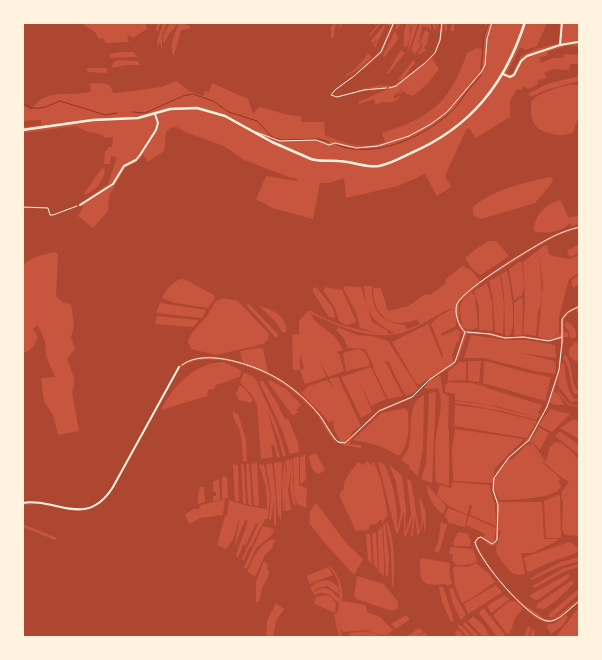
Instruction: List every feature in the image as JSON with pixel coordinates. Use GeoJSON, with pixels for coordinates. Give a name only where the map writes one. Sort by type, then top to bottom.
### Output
{"type":"FeatureCollection","features":[{"type":"Feature","properties":{"kind":"street"},"geometry":{"type":"LineString","coordinates":[[22,130],[93,120],[138,118],[172,109],[197,108],[225,116],[272,142],[317,161],[342,161],[358,165],[378,166],[422,149],[452,130],[483,103],[503,74],[517,46],[525,22]]}},
{"type":"Feature","properties":{"kind":"street"},"geometry":{"type":"LineString","coordinates":[[560,44],[562,22]]}},
{"type":"Feature","properties":{"kind":"street"},"geometry":{"type":"LineString","coordinates":[[503,74],[512,76],[521,61],[527,56],[560,44],[578,42]]}},
{"type":"Feature","properties":{"kind":"street"},"geometry":{"type":"LineString","coordinates":[[80,205],[113,184],[126,164],[140,156],[156,130],[158,124],[155,114]]}},
{"type":"Feature","properties":{"kind":"street"},"geometry":{"type":"LineString","coordinates":[[22,503],[40,504],[72,510],[83,509],[101,501],[113,487],[179,367]]}},
{"type":"Feature","properties":{"kind":"lane"},"geometry":{"type":"LineString","coordinates":[[389,88],[396,86],[431,57],[438,47],[442,22]]}},
{"type":"Feature","properties":{"kind":"lane"},"geometry":{"type":"LineString","coordinates":[[251,130],[280,142],[316,140],[329,145],[335,143],[356,148],[378,146],[419,131],[447,112],[485,68],[487,39],[492,22]]}},
{"type":"Feature","properties":{"kind":"path"},"geometry":{"type":"LineString","coordinates":[[389,88],[364,90],[337,97],[331,95],[378,55],[386,44],[394,22]]}},
{"type":"Feature","properties":{"kind":"path"},"geometry":{"type":"LineString","coordinates":[[22,207],[48,208],[50,215],[53,215],[80,205]]}},
{"type":"Feature","properties":{"kind":"path"},"geometry":{"type":"LineString","coordinates":[[562,337],[548,341],[523,337],[505,338],[490,334],[466,332],[458,322],[456,306],[460,299],[484,279],[562,232],[580,226]]}},
{"type":"Feature","properties":{"kind":"path"},"geometry":{"type":"LineString","coordinates":[[580,306],[568,312],[562,319],[558,376],[547,407],[528,440],[509,457],[494,478],[493,490],[498,506],[497,540],[489,544],[481,537],[475,542],[478,550],[503,586],[541,619],[548,622],[556,620],[580,601]]}},
{"type":"Feature","properties":{"kind":"path"},"geometry":{"type":"LineString","coordinates":[[179,367],[191,360],[218,357],[273,376],[288,386],[315,410],[335,439],[346,443],[378,411],[412,397],[429,380],[456,362],[466,332]]}},
{"type":"Feature","properties":{"kind":"shaded area"},"geometry":{"type":"Polygon","coordinates":[[[190,22],[335,23],[331,26],[331,38],[333,38],[336,23],[340,23],[339,29],[343,23],[375,23],[374,25],[379,23],[370,36],[381,23],[388,23],[387,25],[391,26],[380,51],[361,69],[363,70],[382,53],[395,23],[397,23],[395,28],[397,30],[401,23],[406,23],[404,46],[407,47],[410,36],[409,23],[411,29],[413,23],[409,50],[418,23],[420,23],[411,50],[415,54],[421,45],[419,43],[423,23],[423,26],[428,28],[429,23],[429,29],[431,30],[432,23],[434,30],[436,30],[437,23],[437,30],[439,23],[441,23],[439,40],[434,52],[425,62],[404,78],[415,63],[413,60],[398,80],[402,79],[393,86],[379,85],[358,90],[359,92],[371,89],[388,89],[358,102],[359,104],[374,99],[375,105],[382,101],[390,103],[395,101],[401,95],[394,99],[394,96],[403,88],[399,95],[404,91],[406,94],[413,96],[427,84],[439,69],[432,58],[441,41],[444,23],[445,31],[447,31],[447,23],[452,23],[450,31],[454,31],[455,23],[484,23],[486,26],[482,49],[477,48],[467,53],[446,96],[426,114],[414,121],[382,133],[385,142],[369,146],[354,145],[325,135],[324,122],[301,122],[301,116],[259,107],[253,114],[248,99],[212,83],[209,92],[205,91],[203,96],[189,91],[176,81],[161,87],[117,93],[113,93],[107,84],[90,83],[91,92],[58,94],[43,98],[31,110],[23,105],[22,23],[81,23],[95,32],[99,39],[104,38],[105,43],[129,42],[127,37],[130,35],[132,38],[147,29],[146,23],[149,23],[150,26],[152,23],[154,25],[157,23],[156,30],[158,32],[160,23],[162,23],[157,44],[159,45],[161,32],[162,52],[162,35],[167,23],[170,23],[163,36],[164,44],[168,35],[178,23],[190,22]],[[179,24],[172,44],[173,55],[181,30],[190,29],[190,26],[179,24]],[[384,25],[371,41],[373,44],[378,38],[374,45],[375,48],[384,25]],[[425,30],[420,43],[423,44],[417,56],[426,50],[424,48],[427,44],[429,32],[425,30]],[[395,31],[383,55],[384,58],[398,39],[395,31]],[[401,50],[387,73],[405,53],[401,50]],[[133,52],[110,54],[110,58],[138,57],[133,52]],[[368,54],[355,69],[345,76],[360,68],[372,57],[368,54]],[[119,60],[113,62],[112,68],[125,65],[140,65],[138,61],[119,60]],[[86,68],[88,72],[107,73],[107,68],[86,68]]]}},
{"type":"Feature","properties":{"kind":"shaded area"},"geometry":{"type":"Polygon","coordinates":[[[547,23],[560,23],[559,43],[536,49],[521,56],[512,74],[508,74],[520,47],[525,50],[537,46],[547,23]]]}},
{"type":"Feature","properties":{"kind":"shaded area"},"geometry":{"type":"Polygon","coordinates":[[[569,45],[579,47],[579,55],[564,54],[563,58],[552,58],[541,63],[539,58],[548,55],[547,52],[569,45]]]}},
{"type":"Feature","properties":{"kind":"shaded area"},"geometry":{"type":"Polygon","coordinates":[[[570,64],[579,64],[579,76],[547,84],[528,94],[530,97],[549,89],[579,81],[579,85],[568,85],[554,89],[535,98],[531,102],[531,113],[535,125],[543,131],[563,135],[573,133],[580,112],[579,215],[569,218],[560,200],[542,211],[536,220],[534,231],[543,233],[554,232],[570,223],[572,226],[579,224],[579,226],[540,243],[480,281],[471,270],[462,266],[446,279],[445,284],[430,295],[426,294],[408,306],[388,311],[381,288],[374,288],[373,294],[378,310],[392,322],[384,318],[379,314],[376,309],[373,302],[372,286],[364,286],[366,303],[361,287],[345,286],[343,288],[356,312],[360,328],[381,334],[336,323],[311,311],[308,311],[299,321],[299,334],[292,335],[293,370],[300,370],[305,384],[326,377],[320,361],[328,377],[344,370],[337,352],[343,350],[340,343],[313,319],[310,313],[334,324],[359,332],[385,335],[410,330],[454,308],[438,317],[431,324],[443,355],[442,358],[428,324],[392,342],[416,383],[419,385],[432,376],[412,396],[378,410],[348,440],[353,431],[361,426],[338,377],[329,379],[334,388],[327,380],[309,386],[301,393],[329,423],[333,420],[334,430],[341,442],[334,436],[320,414],[309,402],[289,385],[268,373],[263,349],[240,351],[243,363],[210,356],[194,358],[178,366],[180,368],[191,362],[203,359],[216,359],[243,365],[268,375],[302,399],[317,415],[336,442],[361,449],[361,445],[350,444],[350,441],[379,412],[413,398],[429,380],[453,366],[459,358],[467,334],[483,334],[505,339],[523,338],[549,341],[561,339],[562,350],[557,377],[546,406],[533,431],[526,440],[500,467],[493,478],[495,468],[524,439],[455,429],[452,449],[453,481],[492,483],[497,505],[496,539],[494,542],[490,543],[494,541],[496,528],[469,516],[466,525],[485,534],[484,537],[477,537],[474,544],[487,565],[508,592],[531,614],[542,621],[555,621],[579,602],[579,607],[556,637],[534,637],[535,631],[532,629],[530,637],[528,637],[531,628],[528,626],[524,637],[502,637],[505,635],[482,609],[479,613],[497,637],[490,637],[483,625],[473,616],[468,621],[483,637],[480,637],[465,622],[463,624],[474,637],[458,624],[458,627],[467,637],[464,637],[460,631],[456,630],[457,637],[426,637],[428,636],[424,633],[417,637],[423,632],[419,628],[409,635],[402,637],[391,635],[383,637],[363,632],[350,633],[349,636],[353,637],[342,637],[340,628],[344,632],[364,630],[386,636],[393,630],[379,616],[367,612],[366,605],[342,601],[340,582],[330,566],[338,583],[339,599],[331,590],[324,588],[313,593],[314,595],[325,593],[330,596],[338,603],[339,601],[337,613],[334,615],[339,637],[273,637],[276,621],[284,609],[276,603],[267,621],[266,637],[23,637],[23,527],[55,540],[57,538],[23,524],[23,505],[37,504],[37,502],[22,502],[23,352],[27,352],[33,347],[38,337],[33,329],[36,326],[38,326],[45,341],[46,356],[55,377],[41,378],[44,402],[53,414],[58,435],[79,431],[72,392],[74,378],[67,359],[75,349],[71,337],[74,326],[71,304],[63,303],[56,296],[58,254],[55,252],[42,255],[23,265],[23,133],[76,126],[86,131],[103,135],[104,138],[113,137],[112,147],[109,147],[105,152],[104,164],[110,164],[111,156],[117,157],[108,184],[80,203],[83,207],[78,216],[93,228],[108,211],[109,196],[125,168],[138,161],[143,155],[148,162],[164,151],[166,132],[170,128],[177,127],[185,132],[224,146],[244,160],[298,179],[297,181],[266,176],[256,199],[272,208],[313,219],[320,183],[329,183],[344,178],[346,198],[398,186],[425,174],[437,196],[451,187],[445,176],[466,130],[469,128],[476,138],[510,117],[510,101],[517,89],[520,90],[524,87],[529,89],[538,84],[537,81],[547,78],[544,73],[553,69],[569,70],[570,64]],[[102,168],[83,195],[91,192],[100,182],[105,170],[102,168]],[[550,177],[520,184],[500,191],[482,201],[473,207],[475,216],[481,219],[535,203],[552,183],[553,179],[550,177]],[[489,241],[465,258],[472,269],[481,275],[509,256],[496,241],[489,241]],[[181,279],[167,289],[162,298],[175,303],[208,308],[215,298],[214,295],[181,279]],[[316,287],[313,288],[313,292],[329,317],[335,318],[333,308],[316,287]],[[326,287],[323,290],[335,308],[339,321],[346,325],[355,323],[356,321],[342,290],[326,287]],[[223,298],[215,302],[207,316],[191,334],[188,341],[191,349],[216,355],[263,344],[268,340],[269,334],[238,301],[223,298]],[[160,303],[156,313],[202,318],[206,310],[160,303]],[[249,304],[246,305],[276,338],[278,334],[249,304]],[[259,306],[275,321],[283,333],[287,331],[286,325],[281,316],[274,311],[259,306]],[[157,316],[155,324],[193,327],[198,321],[157,316]],[[338,327],[336,330],[343,337],[348,348],[365,349],[388,399],[403,396],[384,362],[388,361],[405,395],[416,391],[418,388],[388,341],[372,336],[357,335],[338,327]],[[471,335],[464,358],[484,358],[555,374],[556,364],[554,361],[517,352],[555,358],[555,345],[527,340],[506,340],[471,335]],[[358,349],[343,353],[346,371],[369,366],[369,360],[364,351],[358,349]],[[468,361],[469,381],[479,382],[481,361],[468,361]],[[223,362],[213,363],[194,371],[178,385],[161,410],[207,396],[208,390],[214,389],[216,385],[240,377],[241,370],[223,362]],[[459,362],[448,372],[448,381],[466,380],[466,362],[459,362]],[[484,362],[483,383],[545,401],[551,377],[484,362]],[[371,367],[341,377],[361,418],[372,412],[360,383],[371,406],[386,399],[371,367]],[[244,373],[240,382],[252,395],[257,405],[261,459],[273,457],[271,446],[274,445],[277,457],[280,457],[267,409],[283,456],[286,455],[276,423],[255,378],[244,373]],[[440,375],[430,380],[424,387],[426,389],[438,388],[440,394],[440,409],[435,443],[436,482],[449,486],[449,396],[443,393],[440,375]],[[270,380],[268,382],[293,416],[298,412],[296,410],[301,405],[286,389],[270,380]],[[259,381],[282,430],[290,454],[299,452],[298,442],[288,419],[285,419],[263,381],[259,381]],[[448,382],[445,386],[445,392],[455,394],[455,400],[497,406],[538,418],[542,405],[471,383],[448,382]],[[239,386],[236,394],[239,400],[250,403],[253,400],[239,386]],[[436,392],[429,393],[426,464],[421,479],[432,483],[436,392]],[[424,395],[418,399],[412,410],[410,440],[406,453],[401,460],[410,466],[409,468],[418,476],[423,449],[424,395]],[[455,401],[455,403],[497,410],[537,420],[537,418],[489,405],[455,401]],[[455,405],[454,426],[527,438],[537,421],[488,409],[455,405]],[[405,408],[381,413],[353,440],[376,445],[397,455],[400,455],[406,445],[409,423],[408,412],[405,408]],[[233,411],[233,416],[240,431],[243,461],[247,461],[246,440],[238,414],[233,411]],[[316,453],[309,456],[314,471],[319,474],[325,470],[316,453]],[[305,455],[300,457],[300,484],[306,480],[305,455]],[[299,457],[293,458],[294,491],[292,459],[290,459],[291,468],[289,459],[285,461],[287,469],[284,488],[285,511],[291,510],[288,490],[291,470],[290,487],[294,505],[296,504],[294,495],[297,504],[306,508],[307,489],[299,485],[299,457]],[[284,461],[282,487],[284,511],[286,472],[284,461]],[[367,461],[363,465],[358,462],[346,478],[344,489],[340,493],[340,497],[356,531],[368,530],[370,525],[376,524],[381,519],[382,523],[388,515],[381,480],[374,462],[371,465],[367,461]],[[282,462],[274,463],[278,514],[281,520],[282,462]],[[378,462],[396,533],[398,533],[404,511],[404,537],[413,517],[411,536],[413,536],[415,515],[417,535],[424,520],[424,534],[426,519],[424,506],[419,497],[422,522],[419,530],[411,481],[407,479],[411,515],[405,533],[406,509],[402,476],[389,464],[396,482],[401,512],[397,530],[396,504],[393,487],[384,464],[378,462]],[[255,463],[251,465],[254,505],[259,506],[257,463],[255,463]],[[272,463],[266,465],[271,494],[269,520],[271,520],[274,501],[274,525],[276,525],[276,498],[272,463]],[[233,464],[235,501],[239,502],[238,465],[233,464]],[[241,464],[243,503],[246,504],[244,465],[241,464]],[[246,464],[248,504],[252,506],[249,464],[246,464]],[[264,464],[259,465],[266,487],[267,509],[229,500],[227,515],[225,516],[217,545],[226,549],[233,540],[240,518],[234,548],[245,520],[248,521],[236,555],[238,558],[243,544],[246,545],[256,523],[258,524],[242,559],[244,560],[265,519],[268,519],[270,494],[264,464]],[[222,477],[222,499],[228,498],[227,477],[222,477]],[[219,479],[213,482],[213,492],[216,492],[216,496],[213,496],[213,501],[220,500],[219,479]],[[452,482],[451,488],[440,485],[437,495],[443,502],[467,514],[470,505],[472,505],[470,515],[496,526],[495,505],[489,485],[452,482]],[[427,485],[428,494],[434,505],[443,514],[446,506],[427,485]],[[200,487],[198,504],[205,502],[204,487],[200,487]],[[225,499],[201,505],[198,509],[185,514],[189,524],[200,518],[223,515],[225,499]],[[315,503],[310,512],[309,523],[354,575],[363,559],[346,543],[315,503]],[[448,508],[445,516],[449,523],[465,527],[467,515],[448,508]],[[387,521],[393,587],[394,554],[387,521]],[[441,522],[438,543],[434,551],[439,553],[447,525],[441,522]],[[385,523],[383,525],[386,576],[388,577],[389,559],[385,523]],[[263,526],[244,567],[245,569],[256,548],[272,535],[274,531],[263,526]],[[382,526],[378,531],[379,572],[384,576],[382,526]],[[376,532],[372,534],[374,565],[378,570],[376,532]],[[458,532],[453,542],[454,546],[470,546],[471,541],[468,534],[458,532]],[[366,534],[368,560],[372,564],[370,534],[366,534]],[[272,539],[263,545],[255,556],[248,572],[255,577],[265,555],[272,548],[275,540],[272,539]],[[451,547],[449,554],[453,554],[452,560],[456,565],[477,562],[473,549],[451,547]],[[422,558],[420,560],[422,579],[427,584],[446,584],[447,586],[452,584],[449,570],[450,563],[422,558]],[[264,561],[256,582],[256,602],[259,602],[262,588],[270,572],[267,569],[268,565],[264,561]],[[476,563],[467,567],[456,566],[453,568],[455,587],[462,603],[495,582],[476,563]],[[328,567],[307,576],[309,584],[333,575],[328,567]],[[357,576],[354,595],[356,599],[389,610],[398,608],[398,602],[384,584],[357,576]],[[496,585],[464,604],[468,614],[502,592],[496,585]],[[439,587],[442,602],[451,622],[454,621],[443,587],[439,587]],[[449,588],[452,601],[460,619],[462,619],[466,615],[453,588],[449,588]],[[326,595],[316,597],[314,602],[335,613],[336,603],[331,597],[326,595]],[[504,595],[487,606],[491,613],[510,599],[504,595]],[[509,601],[493,615],[507,634],[510,633],[515,618],[523,609],[516,602],[509,601]],[[406,615],[391,624],[396,629],[410,619],[406,615]],[[566,615],[555,623],[546,625],[551,634],[562,626],[568,617],[566,615]]]}},
{"type":"Feature","properties":{"kind":"shaded area"},"geometry":{"type":"Polygon","coordinates":[[[41,120],[41,125],[23,127],[23,121],[41,120]]]}},
{"type":"Feature","properties":{"kind":"shaded area"},"geometry":{"type":"Polygon","coordinates":[[[579,228],[579,244],[567,251],[570,257],[579,253],[570,259],[549,255],[545,245],[523,262],[525,301],[523,334],[536,336],[542,293],[539,256],[543,284],[538,337],[545,339],[523,336],[506,337],[490,333],[466,331],[463,328],[469,330],[478,328],[475,295],[471,293],[461,304],[462,326],[459,322],[459,303],[485,280],[554,237],[579,228]],[[522,262],[509,269],[514,300],[522,295],[524,286],[522,262]],[[507,271],[501,274],[504,296],[505,335],[509,336],[512,331],[513,314],[507,271]],[[500,275],[489,281],[493,299],[495,332],[503,334],[504,304],[500,275]],[[487,283],[474,291],[479,307],[479,330],[493,331],[492,302],[487,283]],[[521,298],[514,303],[514,336],[522,335],[523,299],[521,298]]]}},
{"type":"Feature","properties":{"kind":"shaded area"},"geometry":{"type":"Polygon","coordinates":[[[579,273],[579,275],[571,280],[573,288],[579,284],[579,305],[563,315],[561,334],[551,339],[559,334],[559,317],[569,279],[579,273]]]}},
{"type":"Feature","properties":{"kind":"shaded area"},"geometry":{"type":"Polygon","coordinates":[[[576,309],[579,313],[579,344],[575,342],[569,349],[569,355],[576,362],[579,359],[579,377],[577,381],[579,392],[574,384],[570,364],[565,354],[563,358],[566,362],[574,394],[579,394],[579,399],[574,399],[569,391],[564,363],[561,364],[558,384],[571,402],[579,401],[579,406],[569,404],[556,391],[568,405],[579,407],[579,422],[574,419],[560,428],[579,439],[579,445],[561,432],[555,436],[579,455],[579,457],[575,457],[575,454],[561,443],[555,442],[550,447],[546,462],[530,439],[549,403],[564,405],[559,395],[554,391],[559,376],[564,337],[568,337],[568,333],[564,332],[563,324],[567,315],[576,309]],[[567,321],[564,325],[569,332],[570,338],[575,338],[576,330],[567,321]],[[550,409],[539,425],[552,432],[570,414],[550,409]],[[539,427],[531,440],[540,450],[549,433],[539,427]]]}},
{"type":"Feature","properties":{"kind":"shaded area"},"geometry":{"type":"Polygon","coordinates":[[[368,311],[375,320],[395,333],[388,334],[388,331],[372,322],[368,311]]]}},
{"type":"Feature","properties":{"kind":"shaded area"},"geometry":{"type":"Polygon","coordinates":[[[456,311],[457,323],[463,335],[460,349],[454,362],[452,356],[459,341],[460,333],[458,329],[442,336],[441,334],[456,326],[456,311]]]}},
{"type":"Feature","properties":{"kind":"shaded area"},"geometry":{"type":"Polygon","coordinates":[[[417,319],[420,324],[408,329],[404,325],[393,322],[405,323],[417,319]]]}},
{"type":"Feature","properties":{"kind":"shaded area"},"geometry":{"type":"Polygon","coordinates":[[[300,354],[304,368],[300,370],[300,354]]]}},
{"type":"Feature","properties":{"kind":"shaded area"},"geometry":{"type":"Polygon","coordinates":[[[530,442],[533,446],[528,444],[512,459],[507,461],[530,442]]]}},
{"type":"Feature","properties":{"kind":"shaded area"},"geometry":{"type":"Polygon","coordinates":[[[542,460],[554,472],[569,482],[562,491],[562,529],[565,535],[580,536],[579,557],[561,562],[530,578],[532,580],[556,568],[579,561],[579,564],[564,568],[532,586],[535,588],[565,571],[579,567],[579,590],[549,614],[549,617],[552,618],[579,594],[579,599],[552,620],[545,619],[507,589],[477,545],[477,540],[481,538],[493,546],[496,544],[499,530],[501,530],[496,548],[497,553],[512,573],[520,575],[525,573],[521,553],[532,553],[558,539],[544,539],[542,502],[499,502],[494,490],[500,500],[528,499],[551,494],[561,487],[560,478],[545,465],[542,460]],[[558,495],[544,501],[546,538],[561,538],[560,496],[558,495]],[[569,542],[525,557],[527,571],[529,572],[576,553],[579,549],[569,542]],[[568,574],[530,595],[535,600],[539,599],[569,578],[569,574],[568,574]],[[571,581],[537,604],[536,608],[544,609],[557,600],[574,583],[573,581],[571,581]]]}},
{"type":"Feature","properties":{"kind":"waterway"},"geometry":{"type":"LineString","coordinates":[[481,69],[484,36],[489,22]]}},
{"type":"Feature","properties":{"kind":"waterway"},"geometry":{"type":"LineString","coordinates":[[337,145],[352,149],[368,149],[400,143],[416,136],[430,128],[455,108],[481,75]]}},
{"type":"Feature","properties":{"kind":"waterway"},"geometry":{"type":"LineString","coordinates":[[133,112],[145,113],[183,96],[193,94],[213,101],[229,112],[257,121],[274,138],[282,140],[319,139],[329,142]]}},
{"type":"Feature","properties":{"kind":"waterway"},"geometry":{"type":"LineString","coordinates":[[22,103],[32,108],[37,108],[60,101],[105,115],[117,113]]}}]}
